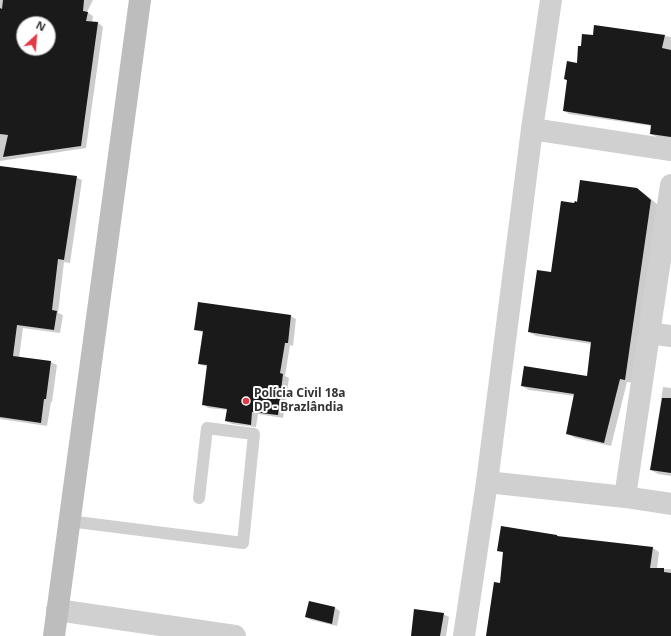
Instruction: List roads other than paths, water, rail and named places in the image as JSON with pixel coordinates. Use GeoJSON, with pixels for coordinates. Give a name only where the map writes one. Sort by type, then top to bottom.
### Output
{"type":"FeatureCollection","features":[{"type":"Feature","properties":{"kind":"street"},"geometry":{"type":"LineString","coordinates":[[54,636],[140,0]]}},
{"type":"Feature","properties":{"kind":"street"},"geometry":{"type":"LineString","coordinates":[[464,636],[487,482],[532,129],[551,0]]}},
{"type":"Feature","properties":{"kind":"street"},"geometry":{"type":"LineString","coordinates":[[532,129],[671,150]]}},
{"type":"Feature","properties":{"kind":"street"},"geometry":{"type":"LineString","coordinates":[[625,497],[661,335],[671,185]]}},
{"type":"Feature","properties":{"kind":"street"},"geometry":{"type":"LineString","coordinates":[[487,482],[625,497],[671,504]]}},
{"type":"Feature","properties":{"kind":"street"},"geometry":{"type":"LineString","coordinates":[[57,610],[235,636]]}},
{"type":"Feature","properties":{"kind":"lane"},"geometry":{"type":"LineString","coordinates":[[69,520],[243,543],[254,434],[207,428],[199,498]]}},
{"type":"Feature","properties":{"kind":"place","name":"Polícia Civil 18a DP - Brazlândia"},"geometry":{"type":"Point","coordinates":[246,401]}}]}
